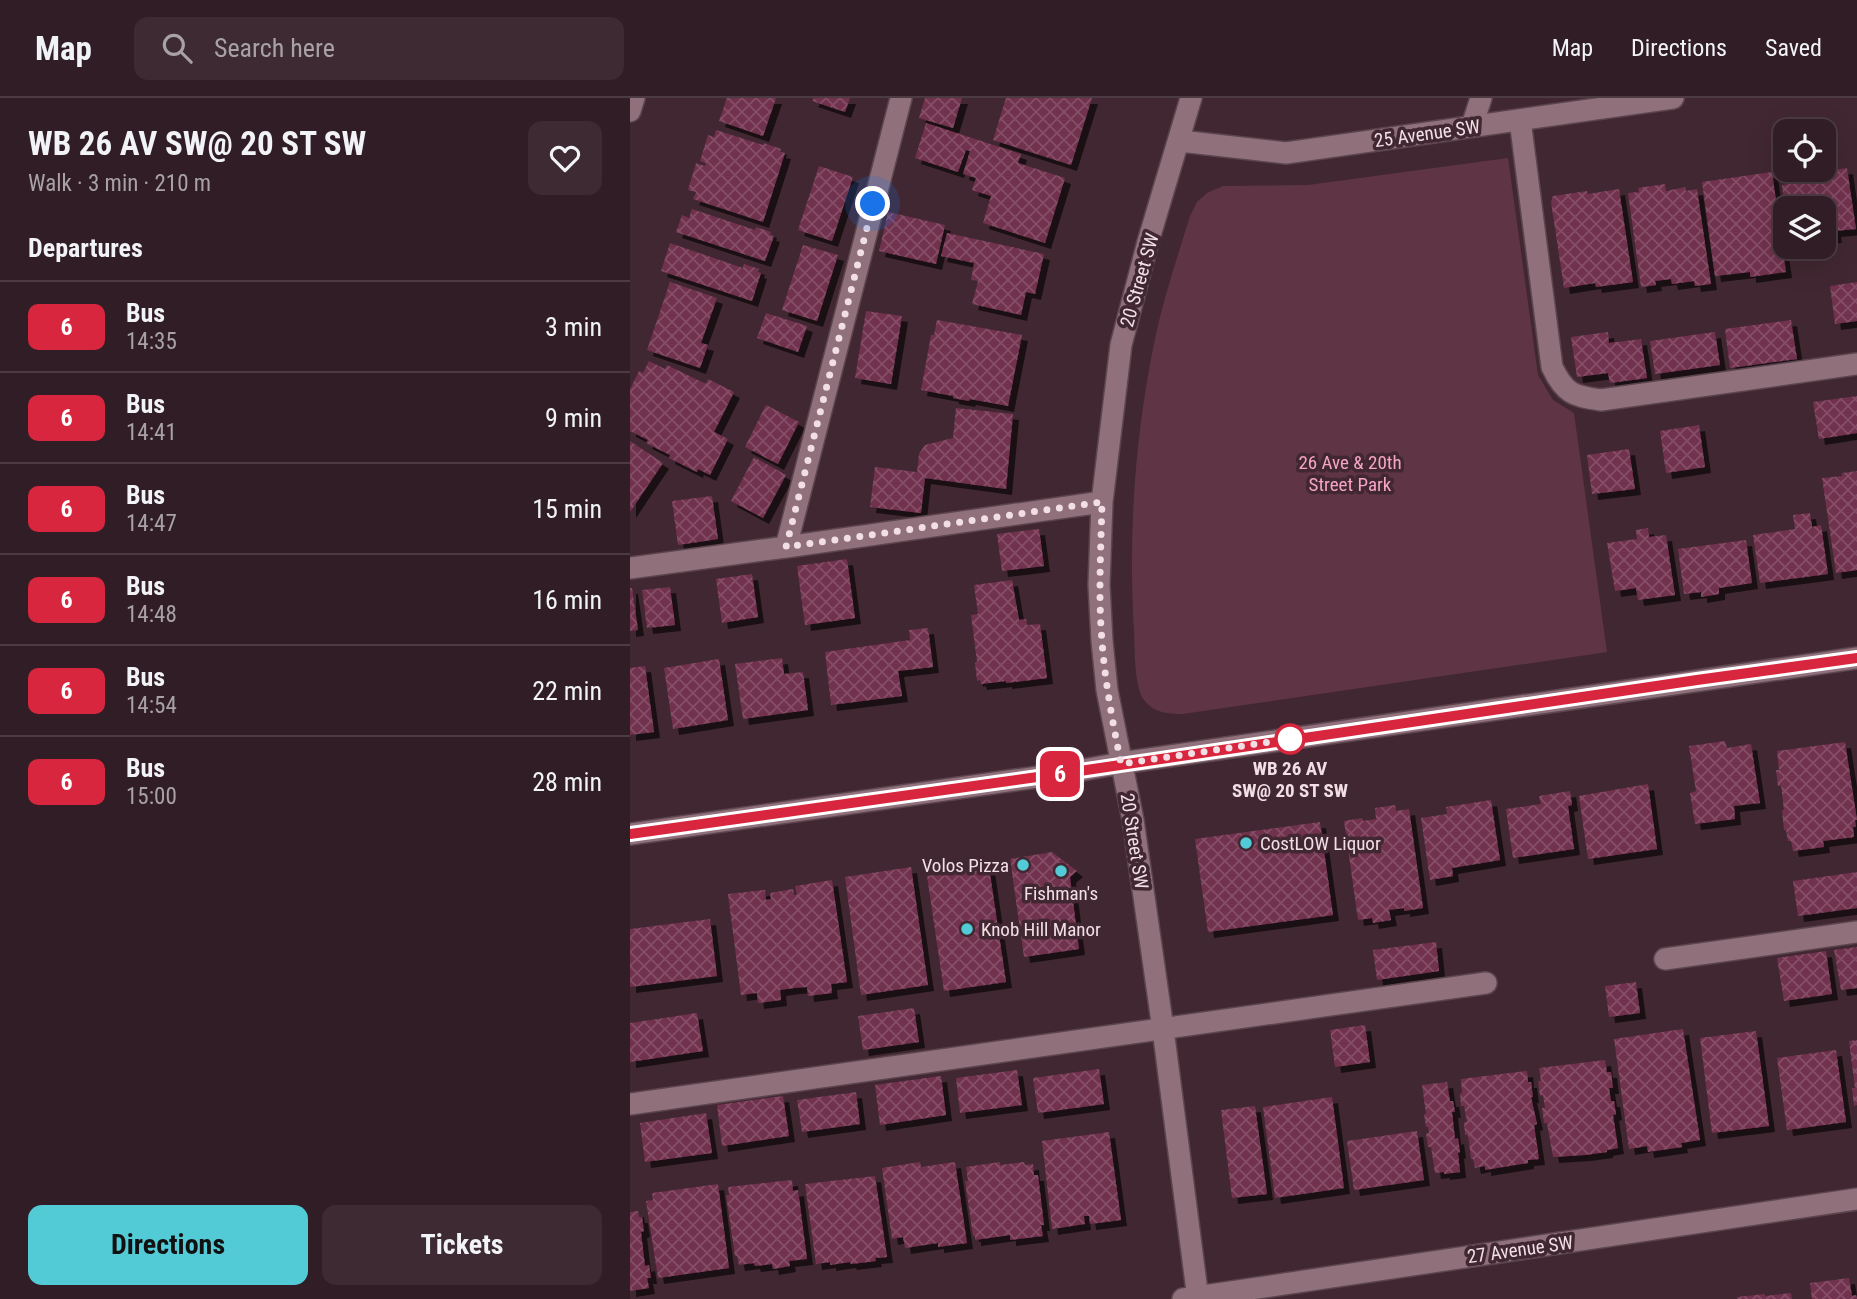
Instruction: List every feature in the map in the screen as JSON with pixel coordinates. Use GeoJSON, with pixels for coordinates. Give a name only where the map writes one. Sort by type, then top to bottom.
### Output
{"type":"FeatureCollection","features":[{"type":"Feature","properties":{"kind":"street"},"geometry":{"type":"LineString","coordinates":[[630,111],[634,98]]}},
{"type":"Feature","properties":{"kind":"street"},"geometry":{"type":"LineString","coordinates":[[786,547],[901,98]]}},
{"type":"Feature","properties":{"kind":"street","name":"20 Street SW"},"geometry":{"type":"LineString","coordinates":[[1191,98],[1121,345],[1102,502],[1099,585],[1108,698],[1133,820],[1163,1028],[1193,1298]]}},
{"type":"Feature","properties":{"kind":"street"},"geometry":{"type":"LineString","coordinates":[[1472,127],[1481,98]]}},
{"type":"Feature","properties":{"kind":"street","name":"25 Avenue SW"},"geometry":{"type":"LineString","coordinates":[[1180,141],[1286,153],[1673,98]]}},
{"type":"Feature","properties":{"kind":"street"},"geometry":{"type":"LineString","coordinates":[[1520,120],[1552,367],[1561,386],[1579,397],[1601,400],[1857,364]]}},
{"type":"Feature","properties":{"kind":"street"},"geometry":{"type":"LineString","coordinates":[[630,568],[1102,502]]}},
{"type":"Feature","properties":{"kind":"street"},"geometry":{"type":"LineString","coordinates":[[630,834],[1857,658]]}},
{"type":"Feature","properties":{"kind":"street"},"geometry":{"type":"LineString","coordinates":[[1665,959],[1857,932]]}},
{"type":"Feature","properties":{"kind":"street"},"geometry":{"type":"LineString","coordinates":[[630,1104],[1486,983]]}},
{"type":"Feature","properties":{"kind":"street","name":"27 Avenue SW"},"geometry":{"type":"LineString","coordinates":[[1193,1298],[1857,1199]]}},
{"type":"Feature","properties":{"kind":"green space","name":"26 Ave & 20th Street Park"},"geometry":{"type":"Polygon","coordinates":[[[1508,158],[1538,375],[1553,400],[1574,413],[1607,652],[1183,714],[1152,708],[1144,700],[1138,686],[1132,594],[1138,445],[1156,334],[1190,216],[1197,202],[1207,193],[1223,186],[1308,185],[1508,158]]]}},
{"type":"Feature","properties":{"kind":"building"},"geometry":{"type":"Polygon","coordinates":[[[727,98],[776,98],[763,136],[719,121],[727,98]]]}},
{"type":"Feature","properties":{"kind":"building"},"geometry":{"type":"Polygon","coordinates":[[[814,98],[850,98],[845,112],[812,101],[814,98]]]}},
{"type":"Feature","properties":{"kind":"building"},"geometry":{"type":"Polygon","coordinates":[[[925,98],[962,98],[953,128],[919,118],[925,98]]]}},
{"type":"Feature","properties":{"kind":"building"},"geometry":{"type":"Polygon","coordinates":[[[1006,98],[1092,98],[1071,165],[993,140],[1006,98]]]}},
{"type":"Feature","properties":{"kind":"building"},"geometry":{"type":"Polygon","coordinates":[[[926,123],[1021,154],[1018,163],[1065,178],[1045,243],[983,223],[991,196],[972,190],[976,178],[963,174],[970,151],[966,150],[958,172],[915,158],[926,123]]]}},
{"type":"Feature","properties":{"kind":"building"},"geometry":{"type":"Polygon","coordinates":[[[716,130],[763,145],[764,143],[785,153],[763,222],[693,199],[696,192],[688,190],[696,163],[705,166],[706,163],[700,161],[708,135],[714,137],[716,130]]]}},
{"type":"Feature","properties":{"kind":"building"},"geometry":{"type":"Polygon","coordinates":[[[819,166],[853,177],[832,241],[798,230],[819,166]]]}},
{"type":"Feature","properties":{"kind":"building"},"geometry":{"type":"Polygon","coordinates":[[[1847,168],[1856,229],[1836,231],[1836,196],[1783,196],[1782,185],[1836,182],[1836,169],[1847,168]]]}},
{"type":"Feature","properties":{"kind":"building"},"geometry":{"type":"Polygon","coordinates":[[[1772,172],[1775,196],[1773,196],[1773,259],[1784,259],[1786,272],[1750,277],[1750,272],[1715,276],[1702,182],[1772,172]]]}},
{"type":"Feature","properties":{"kind":"building"},"geometry":{"type":"Polygon","coordinates":[[[1665,184],[1666,191],[1685,187],[1686,191],[1697,189],[1711,284],[1695,286],[1694,281],[1672,284],[1671,279],[1655,281],[1656,285],[1641,287],[1628,193],[1639,192],[1638,188],[1665,184]]]}},
{"type":"Feature","properties":{"kind":"building"},"geometry":{"type":"Polygon","coordinates":[[[1619,189],[1633,282],[1596,287],[1595,283],[1564,288],[1551,202],[1553,196],[1619,189]]]}},
{"type":"Feature","properties":{"kind":"building"},"geometry":{"type":"Polygon","coordinates":[[[692,209],[755,230],[756,227],[771,232],[770,235],[774,236],[765,261],[676,232],[682,215],[689,218],[692,209]]]}},
{"type":"Feature","properties":{"kind":"building"},"geometry":{"type":"Polygon","coordinates":[[[888,212],[945,225],[936,264],[879,251],[888,212]]]}},
{"type":"Feature","properties":{"kind":"building"},"geometry":{"type":"Polygon","coordinates":[[[947,233],[1044,254],[1035,294],[1026,292],[1021,315],[972,304],[978,281],[971,280],[974,263],[941,256],[947,233]]]}},
{"type":"Feature","properties":{"kind":"building"},"geometry":{"type":"Polygon","coordinates":[[[670,243],[743,268],[744,264],[759,269],[758,272],[761,273],[752,301],[661,271],[670,243]]]}},
{"type":"Feature","properties":{"kind":"building"},"geometry":{"type":"Polygon","coordinates":[[[803,245],[838,255],[817,321],[782,310],[803,245]]]}},
{"type":"Feature","properties":{"kind":"building"},"geometry":{"type":"Polygon","coordinates":[[[670,282],[717,298],[701,343],[708,345],[700,368],[647,350],[670,282]]]}},
{"type":"Feature","properties":{"kind":"building"},"geometry":{"type":"Polygon","coordinates":[[[1857,282],[1857,321],[1835,324],[1830,286],[1857,282]]]}},
{"type":"Feature","properties":{"kind":"building"},"geometry":{"type":"Polygon","coordinates":[[[866,311],[902,316],[891,384],[855,378],[866,311]]]}},
{"type":"Feature","properties":{"kind":"building"},"geometry":{"type":"Polygon","coordinates":[[[766,313],[807,326],[798,352],[757,338],[766,313]]]}},
{"type":"Feature","properties":{"kind":"building"},"geometry":{"type":"Polygon","coordinates":[[[937,320],[1022,335],[1008,406],[970,399],[969,401],[921,390],[931,335],[934,335],[937,320]]]}},
{"type":"Feature","properties":{"kind":"building"},"geometry":{"type":"Polygon","coordinates":[[[1791,320],[1797,359],[1730,368],[1725,329],[1791,320]]]}},
{"type":"Feature","properties":{"kind":"building"},"geometry":{"type":"Polygon","coordinates":[[[1608,332],[1609,343],[1641,339],[1647,378],[1610,383],[1608,373],[1577,377],[1571,337],[1608,332]]]}},
{"type":"Feature","properties":{"kind":"building"},"geometry":{"type":"Polygon","coordinates":[[[1715,332],[1720,365],[1655,374],[1650,341],[1715,332]]]}},
{"type":"Feature","properties":{"kind":"building"},"geometry":{"type":"Polygon","coordinates":[[[649,361],[665,369],[667,365],[706,384],[708,379],[734,392],[714,432],[728,439],[710,475],[698,469],[697,472],[669,458],[670,455],[630,431],[630,389],[639,371],[643,373],[649,361]]]}},
{"type":"Feature","properties":{"kind":"building"},"geometry":{"type":"Polygon","coordinates":[[[1857,396],[1857,433],[1819,439],[1813,402],[1857,396]]]}},
{"type":"Feature","properties":{"kind":"building"},"geometry":{"type":"Polygon","coordinates":[[[766,405],[799,422],[778,464],[745,447],[766,405]]]}},
{"type":"Feature","properties":{"kind":"building"},"geometry":{"type":"Polygon","coordinates":[[[956,408],[1013,414],[1006,489],[925,478],[921,513],[870,507],[875,467],[917,472],[919,454],[925,445],[953,438],[956,408]]]}},
{"type":"Feature","properties":{"kind":"building"},"geometry":{"type":"Polygon","coordinates":[[[1699,425],[1705,467],[1666,473],[1660,431],[1699,425]]]}},
{"type":"Feature","properties":{"kind":"building"},"geometry":{"type":"Polygon","coordinates":[[[630,441],[663,463],[630,512],[630,441]]]}},
{"type":"Feature","properties":{"kind":"building"},"geometry":{"type":"Polygon","coordinates":[[[1629,449],[1635,489],[1592,494],[1587,455],[1629,449]]]}},
{"type":"Feature","properties":{"kind":"building"},"geometry":{"type":"Polygon","coordinates":[[[754,457],[786,475],[763,518],[731,501],[754,457]]]}},
{"type":"Feature","properties":{"kind":"building"},"geometry":{"type":"Polygon","coordinates":[[[1857,471],[1857,570],[1836,573],[1822,478],[1857,471]]]}},
{"type":"Feature","properties":{"kind":"building"},"geometry":{"type":"Polygon","coordinates":[[[712,496],[718,539],[678,545],[672,501],[712,496]]]}},
{"type":"Feature","properties":{"kind":"building"},"geometry":{"type":"Polygon","coordinates":[[[1810,513],[1812,527],[1821,525],[1828,574],[1760,583],[1753,535],[1795,529],[1793,515],[1810,513]]]}},
{"type":"Feature","properties":{"kind":"building"},"geometry":{"type":"Polygon","coordinates":[[[1648,528],[1649,537],[1666,535],[1675,595],[1638,600],[1636,588],[1615,591],[1607,543],[1637,539],[1636,530],[1648,528]]]}},
{"type":"Feature","properties":{"kind":"building"},"geometry":{"type":"Polygon","coordinates":[[[1039,529],[1044,566],[1002,571],[997,534],[1039,529]]]}},
{"type":"Feature","properties":{"kind":"building"},"geometry":{"type":"Polygon","coordinates":[[[1746,540],[1752,583],[1719,588],[1719,594],[1701,597],[1701,592],[1684,594],[1678,549],[1746,540]]]}},
{"type":"Feature","properties":{"kind":"building"},"geometry":{"type":"Polygon","coordinates":[[[847,559],[855,618],[805,625],[797,566],[847,559]]]}},
{"type":"Feature","properties":{"kind":"building"},"geometry":{"type":"Polygon","coordinates":[[[752,574],[758,617],[722,623],[716,579],[752,574]]]}},
{"type":"Feature","properties":{"kind":"building"},"geometry":{"type":"Polygon","coordinates":[[[1012,580],[1019,620],[1026,619],[1027,625],[1040,624],[1047,678],[981,684],[980,680],[977,681],[971,615],[978,614],[974,585],[1012,580]]]}},
{"type":"Feature","properties":{"kind":"building"},"geometry":{"type":"Polygon","coordinates":[[[670,587],[675,625],[647,628],[642,590],[670,587]]]}},
{"type":"Feature","properties":{"kind":"building"},"geometry":{"type":"Polygon","coordinates":[[[630,588],[638,630],[630,631],[630,588]]]}},
{"type":"Feature","properties":{"kind":"building"},"geometry":{"type":"Polygon","coordinates":[[[928,628],[933,667],[898,671],[902,696],[831,705],[825,652],[910,640],[909,630],[928,628]]]}},
{"type":"Feature","properties":{"kind":"building"},"geometry":{"type":"Polygon","coordinates":[[[782,658],[784,674],[803,672],[808,710],[743,719],[735,664],[782,658]]]}},
{"type":"Feature","properties":{"kind":"building"},"geometry":{"type":"Polygon","coordinates":[[[719,659],[728,720],[673,729],[664,668],[719,659]]]}},
{"type":"Feature","properties":{"kind":"building"},"geometry":{"type":"Polygon","coordinates":[[[645,666],[654,732],[630,735],[630,668],[645,666]]]}},
{"type":"Feature","properties":{"kind":"building"},"geometry":{"type":"Polygon","coordinates":[[[1725,741],[1727,748],[1751,744],[1760,803],[1734,806],[1735,819],[1695,824],[1690,793],[1696,791],[1689,746],[1725,741]]]}},
{"type":"Feature","properties":{"kind":"building"},"geometry":{"type":"Polygon","coordinates":[[[1845,742],[1857,820],[1856,827],[1853,827],[1854,837],[1823,841],[1824,847],[1793,851],[1791,841],[1788,841],[1784,830],[1781,785],[1778,786],[1776,770],[1779,770],[1777,751],[1845,742]]]}},
{"type":"Feature","properties":{"kind":"building"},"geometry":{"type":"Polygon","coordinates":[[[1648,784],[1657,849],[1588,859],[1579,796],[1648,784]]]}},
{"type":"Feature","properties":{"kind":"building"},"geometry":{"type":"Polygon","coordinates":[[[1570,791],[1572,805],[1568,806],[1574,849],[1513,858],[1506,809],[1541,804],[1539,796],[1570,791]]]}},
{"type":"Feature","properties":{"kind":"building"},"geometry":{"type":"Polygon","coordinates":[[[1491,800],[1500,860],[1452,868],[1453,876],[1430,880],[1421,818],[1447,814],[1446,807],[1491,800]]]}},
{"type":"Feature","properties":{"kind":"building"},"geometry":{"type":"Polygon","coordinates":[[[1395,805],[1396,811],[1409,809],[1423,908],[1389,910],[1391,920],[1373,923],[1372,918],[1358,920],[1344,821],[1376,819],[1375,808],[1395,805]]]}},
{"type":"Feature","properties":{"kind":"building"},"geometry":{"type":"Polygon","coordinates":[[[1320,822],[1333,915],[1208,932],[1195,839],[1320,822]]]}},
{"type":"Feature","properties":{"kind":"building"},"geometry":{"type":"Polygon","coordinates":[[[1052,852],[1077,871],[1070,877],[1079,949],[1024,957],[1010,859],[1052,852]]]}},
{"type":"Feature","properties":{"kind":"building"},"geometry":{"type":"Polygon","coordinates":[[[911,867],[928,985],[861,995],[845,877],[911,867]]]}},
{"type":"Feature","properties":{"kind":"building","name":"Knob Hill Manor"},"geometry":{"type":"Polygon","coordinates":[[[989,867],[1006,982],[944,991],[927,876],[989,867]]]}},
{"type":"Feature","properties":{"kind":"building"},"geometry":{"type":"Polygon","coordinates":[[[1857,872],[1857,908],[1798,916],[1793,881],[1857,872]]]}},
{"type":"Feature","properties":{"kind":"building"},"geometry":{"type":"Polygon","coordinates":[[[832,880],[847,982],[831,984],[832,993],[808,996],[807,987],[780,990],[781,1000],[758,1003],[757,993],[741,995],[728,894],[765,890],[766,900],[771,899],[770,893],[793,889],[794,895],[797,895],[795,886],[832,880]]]}},
{"type":"Feature","properties":{"kind":"building"},"geometry":{"type":"Polygon","coordinates":[[[710,919],[717,976],[630,987],[630,929],[710,919]]]}},
{"type":"Feature","properties":{"kind":"building"},"geometry":{"type":"Polygon","coordinates":[[[1436,942],[1439,971],[1377,980],[1373,950],[1436,942]]]}},
{"type":"Feature","properties":{"kind":"building"},"geometry":{"type":"Polygon","coordinates":[[[1857,947],[1857,988],[1841,990],[1834,950],[1857,947]]]}},
{"type":"Feature","properties":{"kind":"building"},"geometry":{"type":"Polygon","coordinates":[[[1826,951],[1832,994],[1784,1001],[1777,958],[1826,951]]]}},
{"type":"Feature","properties":{"kind":"building"},"geometry":{"type":"Polygon","coordinates":[[[1636,982],[1640,1013],[1609,1017],[1605,986],[1636,982]]]}},
{"type":"Feature","properties":{"kind":"building"},"geometry":{"type":"Polygon","coordinates":[[[914,1008],[919,1042],[863,1050],[858,1016],[914,1008]]]}},
{"type":"Feature","properties":{"kind":"building"},"geometry":{"type":"Polygon","coordinates":[[[697,1013],[703,1051],[630,1062],[630,1023],[697,1013]]]}},
{"type":"Feature","properties":{"kind":"building"},"geometry":{"type":"Polygon","coordinates":[[[1365,1025],[1370,1062],[1335,1067],[1330,1030],[1365,1025]]]}},
{"type":"Feature","properties":{"kind":"building"},"geometry":{"type":"Polygon","coordinates":[[[1683,1029],[1700,1140],[1681,1143],[1682,1147],[1648,1152],[1647,1146],[1629,1149],[1614,1039],[1683,1029]]]}},
{"type":"Feature","properties":{"kind":"building"},"geometry":{"type":"Polygon","coordinates":[[[1756,1031],[1769,1126],[1712,1133],[1700,1038],[1756,1031]]]}},
{"type":"Feature","properties":{"kind":"building"},"geometry":{"type":"Polygon","coordinates":[[[1857,1040],[1857,1105],[1854,1106],[1852,1088],[1855,1088],[1849,1041],[1857,1040]]]}},
{"type":"Feature","properties":{"kind":"building"},"geometry":{"type":"Polygon","coordinates":[[[1836,1050],[1846,1122],[1787,1130],[1777,1058],[1836,1050]]]}},
{"type":"Feature","properties":{"kind":"building"},"geometry":{"type":"Polygon","coordinates":[[[1605,1060],[1607,1072],[1611,1072],[1613,1088],[1609,1088],[1616,1114],[1613,1115],[1618,1148],[1607,1152],[1553,1157],[1547,1123],[1544,1123],[1542,1108],[1545,1108],[1543,1095],[1540,1096],[1539,1068],[1605,1060]]]}},
{"type":"Feature","properties":{"kind":"building"},"geometry":{"type":"Polygon","coordinates":[[[1099,1069],[1104,1104],[1038,1113],[1033,1078],[1099,1069]]]}},
{"type":"Feature","properties":{"kind":"building"},"geometry":{"type":"Polygon","coordinates":[[[1017,1070],[1022,1105],[960,1113],[956,1078],[1017,1070]]]}},
{"type":"Feature","properties":{"kind":"building"},"geometry":{"type":"Polygon","coordinates":[[[1527,1071],[1537,1124],[1534,1125],[1539,1159],[1485,1170],[1485,1166],[1475,1168],[1468,1135],[1465,1135],[1464,1122],[1467,1122],[1464,1106],[1461,1106],[1461,1079],[1527,1071]]]}},
{"type":"Feature","properties":{"kind":"building"},"geometry":{"type":"Polygon","coordinates":[[[941,1076],[946,1115],[880,1125],[875,1085],[941,1076]]]}},
{"type":"Feature","properties":{"kind":"building"},"geometry":{"type":"Polygon","coordinates":[[[1447,1082],[1455,1112],[1452,1112],[1455,1139],[1458,1138],[1460,1152],[1460,1172],[1444,1174],[1435,1173],[1431,1147],[1428,1147],[1426,1134],[1429,1133],[1424,1114],[1422,1085],[1447,1082]]]}},
{"type":"Feature","properties":{"kind":"building"},"geometry":{"type":"Polygon","coordinates":[[[856,1092],[860,1124],[802,1132],[797,1100],[856,1092]]]}},
{"type":"Feature","properties":{"kind":"building"},"geometry":{"type":"Polygon","coordinates":[[[783,1096],[789,1136],[722,1146],[717,1105],[783,1096]]]}},
{"type":"Feature","properties":{"kind":"building"},"geometry":{"type":"Polygon","coordinates":[[[1332,1097],[1344,1188],[1275,1198],[1263,1107],[1332,1097]]]}},
{"type":"Feature","properties":{"kind":"building"},"geometry":{"type":"Polygon","coordinates":[[[1255,1106],[1267,1194],[1232,1198],[1221,1110],[1255,1106]]]}},
{"type":"Feature","properties":{"kind":"building"},"geometry":{"type":"Polygon","coordinates":[[[706,1113],[712,1153],[645,1162],[640,1123],[706,1113]]]}},
{"type":"Feature","properties":{"kind":"building"},"geometry":{"type":"Polygon","coordinates":[[[1417,1131],[1424,1180],[1354,1190],[1347,1141],[1417,1131]]]}},
{"type":"Feature","properties":{"kind":"building"},"geometry":{"type":"Polygon","coordinates":[[[1109,1132],[1121,1220],[1090,1224],[1089,1216],[1084,1216],[1085,1224],[1052,1229],[1042,1141],[1109,1132]]]}},
{"type":"Feature","properties":{"kind":"building"},"geometry":{"type":"Polygon","coordinates":[[[920,1162],[921,1167],[955,1162],[967,1243],[938,1247],[938,1243],[905,1248],[903,1237],[892,1239],[882,1168],[920,1162]]]}},
{"type":"Feature","properties":{"kind":"building"},"geometry":{"type":"Polygon","coordinates":[[[1000,1162],[1000,1165],[1024,1162],[1025,1165],[1033,1164],[1034,1175],[1038,1175],[1043,1236],[1010,1240],[1010,1235],[975,1240],[965,1181],[968,1181],[966,1167],[1000,1162]]]}},
{"type":"Feature","properties":{"kind":"building"},"geometry":{"type":"Polygon","coordinates":[[[875,1176],[887,1257],[851,1264],[816,1264],[805,1184],[875,1176]]]}},
{"type":"Feature","properties":{"kind":"building"},"geometry":{"type":"Polygon","coordinates":[[[792,1180],[793,1191],[798,1190],[807,1259],[789,1261],[790,1266],[773,1269],[772,1264],[739,1265],[735,1256],[726,1195],[729,1195],[728,1187],[792,1180]]]}},
{"type":"Feature","properties":{"kind":"building"},"geometry":{"type":"Polygon","coordinates":[[[718,1184],[729,1268],[658,1278],[646,1201],[653,1200],[652,1193],[718,1184]]]}},
{"type":"Feature","properties":{"kind":"building"},"geometry":{"type":"Polygon","coordinates":[[[638,1211],[639,1217],[642,1217],[644,1231],[641,1232],[645,1266],[649,1265],[651,1278],[647,1278],[649,1288],[630,1291],[630,1212],[638,1211]]]}},
{"type":"Feature","properties":{"kind":"building"},"geometry":{"type":"Polygon","coordinates":[[[1849,1278],[1852,1296],[1856,1295],[1857,1299],[1812,1299],[1810,1283],[1849,1278]]]}},
{"type":"Feature","properties":{"kind":"building"},"geometry":{"type":"Polygon","coordinates":[[[1791,1293],[1792,1299],[1737,1299],[1737,1297],[1791,1293]]]}},
{"type":"Feature","properties":{"kind":"bus line","name":"6"},"geometry":{"type":"LineString","coordinates":[[630,834],[1857,658]]}},
{"type":"Feature","properties":{"kind":"place","name":"WB 26 AV SW@ 20 ST SW"},"geometry":{"type":"Point","coordinates":[1290,739]}},
{"type":"Feature","properties":{"kind":"place","name":"CostLOW Liquor"},"geometry":{"type":"Point","coordinates":[1246,843]}},
{"type":"Feature","properties":{"kind":"place","name":"Volos Pizza"},"geometry":{"type":"Point","coordinates":[1023,865]}},
{"type":"Feature","properties":{"kind":"place","name":"Fishman's"},"geometry":{"type":"Point","coordinates":[1061,871]}},
{"type":"Feature","properties":{"kind":"place","name":"Knob Hill Manor"},"geometry":{"type":"Point","coordinates":[967,929]}},
{"type":"Feature","properties":{"kind":"route"},"geometry":{"type":"LineString","coordinates":[[873,204],[786,547],[1102,502],[1099,585],[1102,641],[1107,690],[1121,764],[1290,739]]}}]}
